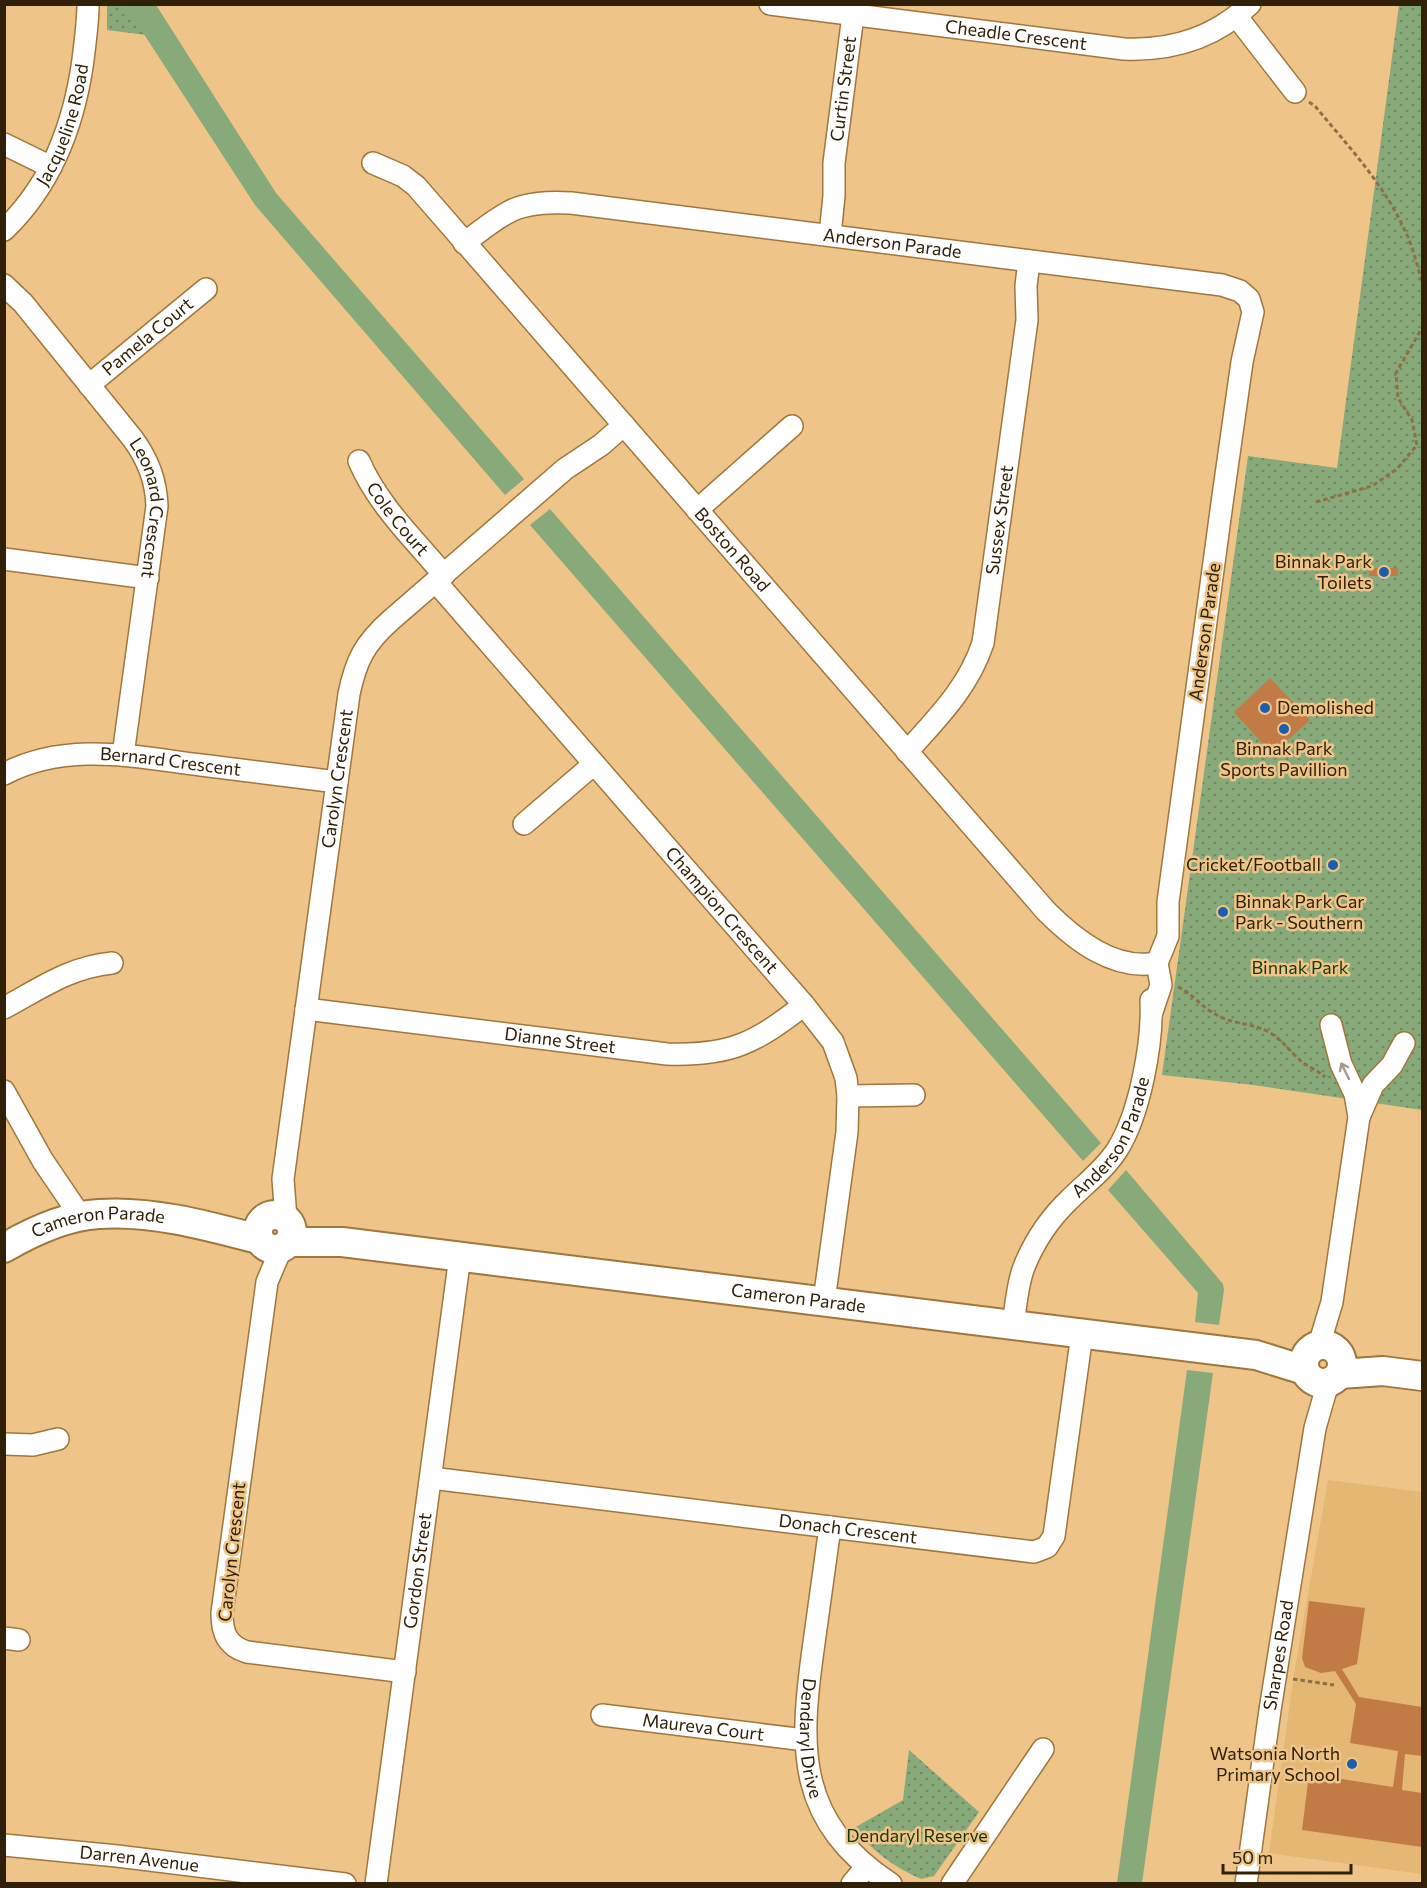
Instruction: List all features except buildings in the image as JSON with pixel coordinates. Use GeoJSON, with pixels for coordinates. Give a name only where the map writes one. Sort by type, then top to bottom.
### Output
{"type":"FeatureCollection","features":[{"type":"Feature","properties":{"kind":"street","name":"Jacqueline Road"},"geometry":{"type":"LineString","coordinates":[[4,230],[36,194],[65,138],[76,103],[88,4]]}},
{"type":"Feature","properties":{"kind":"street","name":"Cheadle Crescent"},"geometry":{"type":"LineString","coordinates":[[770,4],[1145,50],[1187,43],[1206,35],[1244,11]]}},
{"type":"Feature","properties":{"kind":"street"},"geometry":{"type":"LineString","coordinates":[[1244,11],[1295,92]]}},
{"type":"Feature","properties":{"kind":"street","name":"Curtin Street"},"geometry":{"type":"LineString","coordinates":[[825,234],[834,196],[834,163],[853,15]]}},
{"type":"Feature","properties":{"kind":"street"},"geometry":{"type":"LineString","coordinates":[[4,144],[51,167]]}},
{"type":"Feature","properties":{"kind":"street","name":"Boston Road"},"geometry":{"type":"LineString","coordinates":[[373,163],[403,176],[416,186],[1046,911],[1086,943],[1148,961]]}},
{"type":"Feature","properties":{"kind":"street","name":"Anderson Parade"},"geometry":{"type":"LineString","coordinates":[[468,248],[507,213],[520,207],[572,203],[1221,285],[1240,291],[1249,299],[1253,312],[1242,362],[1168,902],[1168,936],[1148,961],[1161,985],[1152,1012],[1139,1095],[1127,1132],[1116,1151],[1104,1166],[1057,1211],[1024,1266],[1018,1286],[1019,1325]]}},
{"type":"Feature","properties":{"kind":"street","name":"Sussex Street"},"geometry":{"type":"LineString","coordinates":[[902,747],[955,699],[969,676],[983,643],[1027,320],[1036,287],[1034,261]]}},
{"type":"Feature","properties":{"kind":"street","name":"Leonard Crescent"},"geometry":{"type":"LineString","coordinates":[[4,271],[23,303]]}},
{"type":"Feature","properties":{"kind":"street","name":"Leonard Crescent"},"geometry":{"type":"LineString","coordinates":[[4,285],[23,303],[141,451],[153,476],[157,506],[123,755]]}},
{"type":"Feature","properties":{"kind":"street","name":"Pamela Court"},"geometry":{"type":"LineString","coordinates":[[89,385],[207,289]]}},
{"type":"Feature","properties":{"kind":"street","name":"Carolyn Crescent"},"geometry":{"type":"LineString","coordinates":[[405,1672],[247,1652],[226,1640],[222,1613],[349,694],[362,652],[378,631],[565,469],[594,438],[620,421]]}},
{"type":"Feature","properties":{"kind":"street"},"geometry":{"type":"LineString","coordinates":[[697,510],[792,426]]}},
{"type":"Feature","properties":{"kind":"street","name":"Cole Court"},"geometry":{"type":"LineString","coordinates":[[359,461],[383,504],[440,578]]}},
{"type":"Feature","properties":{"kind":"street"},"geometry":{"type":"LineString","coordinates":[[4,559],[148,578]]}},
{"type":"Feature","properties":{"kind":"street","name":"Champion Crescent"},"geometry":{"type":"LineString","coordinates":[[440,578],[594,764],[804,1005],[833,1042],[846,1078],[847,1132],[824,1301]]}},
{"type":"Feature","properties":{"kind":"street","name":"Bernard Crescent"},"geometry":{"type":"LineString","coordinates":[[4,774],[32,762],[81,753],[123,755],[337,782]]}},
{"type":"Feature","properties":{"kind":"street"},"geometry":{"type":"LineString","coordinates":[[524,824],[594,764]]}},
{"type":"Feature","properties":{"kind":"street"},"geometry":{"type":"LineString","coordinates":[[4,1008],[70,972],[112,963]]}},
{"type":"Feature","properties":{"kind":"street","name":"Dianne Street"},"geometry":{"type":"LineString","coordinates":[[306,1009],[655,1053],[689,1055],[746,1044],[764,1035],[804,1005]]}},
{"type":"Feature","properties":{"kind":"street","name":"Sharpes Road"},"geometry":{"type":"LineString","coordinates":[[1331,1025],[1341,1064],[1355,1094],[1359,1117]]}},
{"type":"Feature","properties":{"kind":"street","name":"Sharpes Road"},"geometry":{"type":"LineString","coordinates":[[1246,1884],[1271,1700],[1315,1428],[1359,1117],[1373,1085],[1392,1065],[1404,1043]]}},
{"type":"Feature","properties":{"kind":"street"},"geometry":{"type":"LineString","coordinates":[[4,1091],[43,1161],[71,1219]]}},
{"type":"Feature","properties":{"kind":"street"},"geometry":{"type":"LineString","coordinates":[[848,1096],[914,1095]]}},
{"type":"Feature","properties":{"kind":"street","name":"Cameron Parade"},"geometry":{"type":"LineString","coordinates":[[4,1248],[44,1227],[71,1219],[118,1214],[1422,1376]]}},
{"type":"Feature","properties":{"kind":"street","name":"Gordon Street"},"geometry":{"type":"LineString","coordinates":[[376,1884],[460,1256]]}},
{"type":"Feature","properties":{"kind":"street","name":"Donach Crescent"},"geometry":{"type":"LineString","coordinates":[[431,1478],[1034,1552],[1047,1547],[1054,1536],[1082,1334]]}},
{"type":"Feature","properties":{"kind":"street"},"geometry":{"type":"LineString","coordinates":[[4,1444],[33,1445],[58,1439]]}},
{"type":"Feature","properties":{"kind":"street","name":"Dendaryl Drive"},"geometry":{"type":"LineString","coordinates":[[830,1527],[807,1699],[805,1740],[807,1766],[818,1802],[831,1826],[846,1847],[866,1867],[891,1884]]}},
{"type":"Feature","properties":{"kind":"street","name":"Maureva Court"},"geometry":{"type":"LineString","coordinates":[[602,1715],[805,1740]]}},
{"type":"Feature","properties":{"kind":"street"},"geometry":{"type":"LineString","coordinates":[[952,1884],[1043,1749]]}},
{"type":"Feature","properties":{"kind":"street","name":"Darren Avenue"},"geometry":{"type":"LineString","coordinates":[[4,1845],[117,1856],[345,1884]]}},
{"type":"Feature","properties":{"kind":"street"},"geometry":{"type":"LineString","coordinates":[[852,1884],[866,1867]]}},
{"type":"Feature","properties":{"kind":"path"},"geometry":{"type":"LineString","coordinates":[[1295,92],[1315,106],[1385,193],[1406,232],[1422,281]]}},
{"type":"Feature","properties":{"kind":"path"},"geometry":{"type":"LineString","coordinates":[[1316,502],[1372,486],[1396,470],[1417,445],[1412,420],[1398,398],[1396,373],[1422,328]]}},
{"type":"Feature","properties":{"kind":"path"},"geometry":{"type":"LineString","coordinates":[[1173,986],[1185,990],[1196,1002],[1216,1016],[1266,1030],[1281,1040],[1301,1061],[1332,1083]]}},
{"type":"Feature","properties":{"kind":"path"},"geometry":{"type":"LineString","coordinates":[[1293,1679],[1334,1685]]}},
{"type":"Feature","properties":{"kind":"shaded area","name":"Watsonia North Primary School"},"geometry":{"type":"Polygon","coordinates":[[[1328,1480],[1422,1492],[1422,1874],[1269,1853],[1294,1674],[1328,1480]]]}},
{"type":"Feature","properties":{"kind":"green space"},"geometry":{"type":"Polygon","coordinates":[[[107,5],[125,5],[146,35],[107,30],[107,5]]]}},
{"type":"Feature","properties":{"kind":"green space"},"geometry":{"type":"Polygon","coordinates":[[[125,5],[156,5],[276,193],[524,479],[505,495],[255,205],[125,5]]]}},
{"type":"Feature","properties":{"kind":"green space","name":"Binnak Park"},"geometry":{"type":"Polygon","coordinates":[[[1399,5],[1422,5],[1422,1110],[1253,1085],[1162,1075],[1248,456],[1337,468],[1399,5]]]}},
{"type":"Feature","properties":{"kind":"green space"},"geometry":{"type":"Polygon","coordinates":[[[550,509],[1101,1143],[1083,1161],[530,525],[550,509]]]}},
{"type":"Feature","properties":{"kind":"green space"},"geometry":{"type":"Polygon","coordinates":[[[1126,1170],[1223,1284],[1219,1325],[1195,1322],[1198,1293],[1108,1190],[1126,1170]]]}},
{"type":"Feature","properties":{"kind":"green space"},"geometry":{"type":"Polygon","coordinates":[[[1187,1370],[1213,1373],[1142,1883],[1117,1883],[1187,1370]]]}},
{"type":"Feature","properties":{"kind":"green space","name":"Dendaryl Reserve"},"geometry":{"type":"Polygon","coordinates":[[[909,1750],[979,1812],[934,1876],[921,1879],[884,1858],[854,1828],[903,1800],[909,1750]]]}},
{"type":"Feature","properties":{"kind":"place","name":"Binnak Park Toilets"},"geometry":{"type":"Point","coordinates":[1384,572]}},
{"type":"Feature","properties":{"kind":"place","name":"Demolished"},"geometry":{"type":"Point","coordinates":[1265,708]}},
{"type":"Feature","properties":{"kind":"place","name":"Binnak Park Sports Pavillion"},"geometry":{"type":"Point","coordinates":[1284,729]}},
{"type":"Feature","properties":{"kind":"place","name":"Cricket/Football"},"geometry":{"type":"Point","coordinates":[1333,865]}},
{"type":"Feature","properties":{"kind":"place","name":"Binnak Park Car Park - Southern"},"geometry":{"type":"Point","coordinates":[1223,912]}},
{"type":"Feature","properties":{"kind":"place","name":"Watsonia North Primary School"},"geometry":{"type":"Point","coordinates":[1352,1764]}}]}
